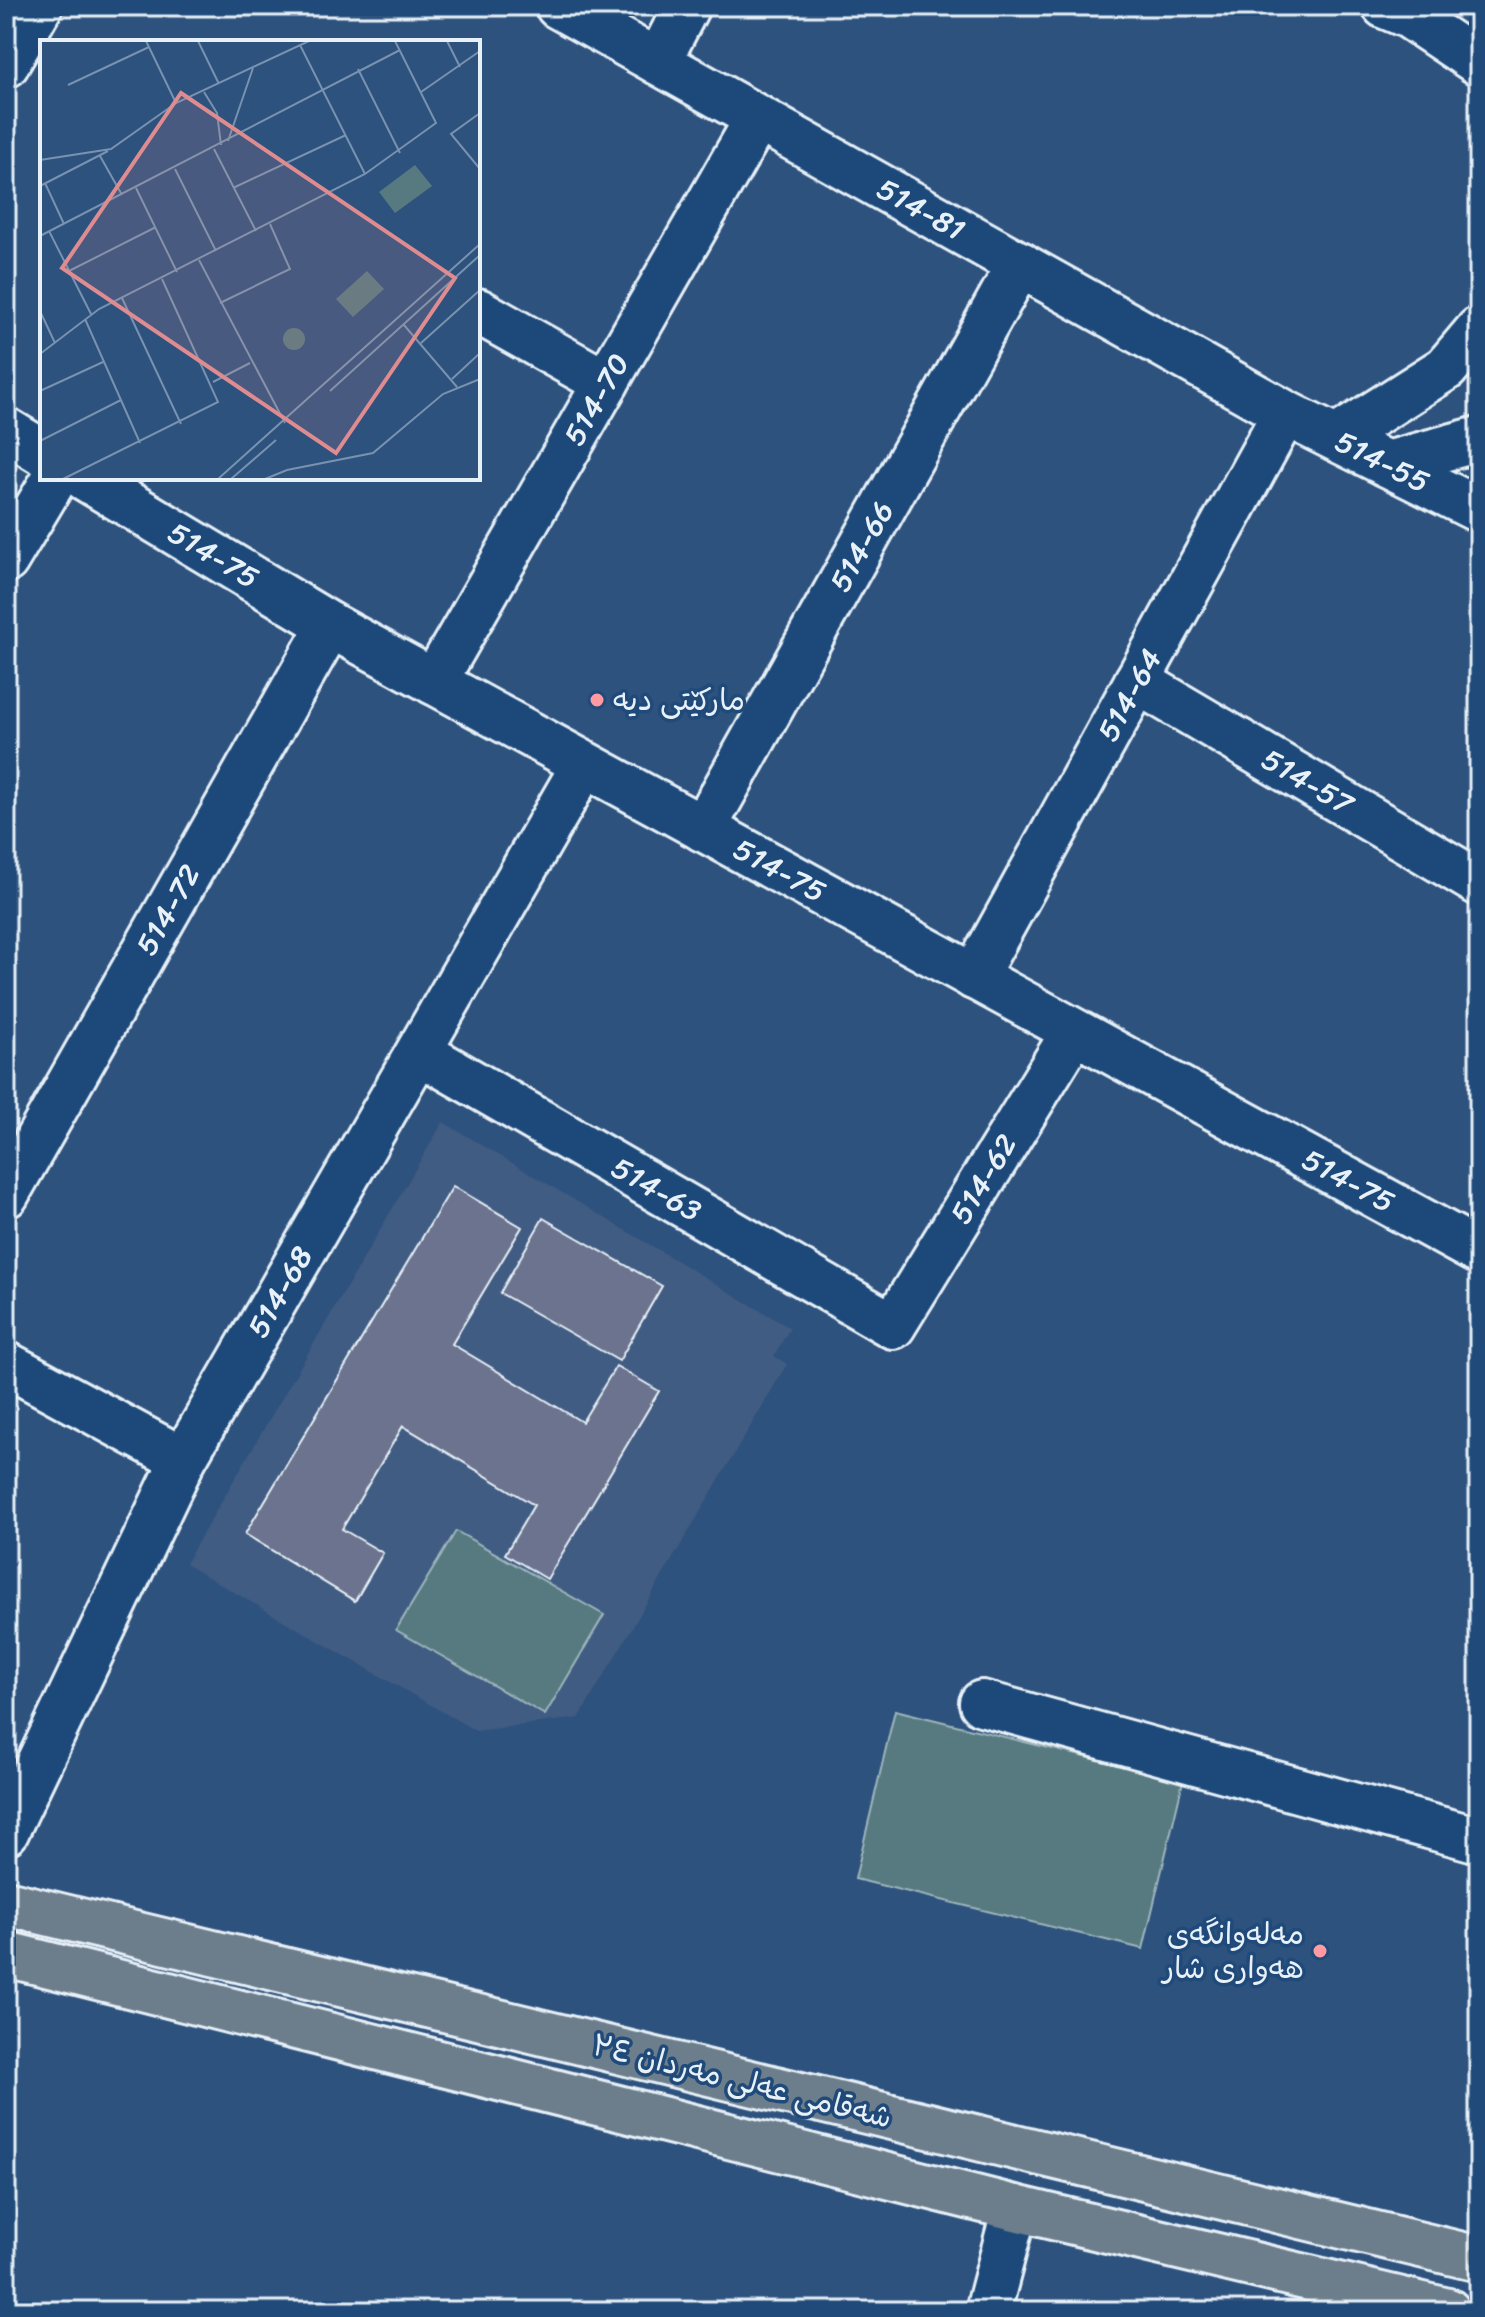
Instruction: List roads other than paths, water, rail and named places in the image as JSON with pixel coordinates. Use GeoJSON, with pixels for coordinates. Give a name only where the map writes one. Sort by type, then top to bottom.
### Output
{"type":"FeatureCollection","features":[{"type":"Feature","properties":{"kind":"main road","name":"شەقامی عەلی مەردان ٣٤"},"geometry":{"type":"LineString","coordinates":[[6,1903],[1479,2259]]}},
{"type":"Feature","properties":{"kind":"main road","name":"شەقامی عەلی مەردان ٣٤"},"geometry":{"type":"LineString","coordinates":[[6,1954],[1015,2208],[1448,2311]]}},
{"type":"Feature","properties":{"kind":"street"},"geometry":{"type":"LineString","coordinates":[[21,59],[40,6]]}},
{"type":"Feature","properties":{"kind":"street","name":"514-81"},"geometry":{"type":"LineString","coordinates":[[558,6],[1285,413]]}},
{"type":"Feature","properties":{"kind":"street"},"geometry":{"type":"LineString","coordinates":[[658,62],[687,6]]}},
{"type":"Feature","properties":{"kind":"street"},"geometry":{"type":"LineString","coordinates":[[1403,9],[1479,63]]}},
{"type":"Feature","properties":{"kind":"street","name":"514-70"},"geometry":{"type":"LineString","coordinates":[[434,682],[758,118]]}},
{"type":"Feature","properties":{"kind":"street","name":"514-66"},"geometry":{"type":"LineString","coordinates":[[703,829],[1020,264]]}},
{"type":"Feature","properties":{"kind":"street"},"geometry":{"type":"LineString","coordinates":[[480,312],[606,383]]}},
{"type":"Feature","properties":{"kind":"street"},"geometry":{"type":"LineString","coordinates":[[1336,438],[1446,368],[1479,329]]}},
{"type":"Feature","properties":{"kind":"street","name":"514-55"},"geometry":{"type":"LineString","coordinates":[[1285,413],[1479,510]]}},
{"type":"Feature","properties":{"kind":"street","name":"514-64"},"geometry":{"type":"LineString","coordinates":[[974,977],[1285,413]]}},
{"type":"Feature","properties":{"kind":"street"},"geometry":{"type":"LineString","coordinates":[[6,430],[40,451]]}},
{"type":"Feature","properties":{"kind":"street"},"geometry":{"type":"LineString","coordinates":[[1387,464],[1479,439]]}},
{"type":"Feature","properties":{"kind":"street"},"geometry":{"type":"LineString","coordinates":[[6,560],[54,480]]}},
{"type":"Feature","properties":{"kind":"street","name":"514-75"},"geometry":{"type":"LineString","coordinates":[[88,480],[330,625],[1479,1252]]}},
{"type":"Feature","properties":{"kind":"street","name":"514-72"},"geometry":{"type":"LineString","coordinates":[[6,1195],[330,625]]}},
{"type":"Feature","properties":{"kind":"street","name":"514-57"},"geometry":{"type":"LineString","coordinates":[[1137,681],[1479,883]]}},
{"type":"Feature","properties":{"kind":"street","name":"514-68"},"geometry":{"type":"LineString","coordinates":[[6,1832],[183,1460],[421,1053],[584,765]]}},
{"type":"Feature","properties":{"kind":"street","name":"514-62"},"geometry":{"type":"LineString","coordinates":[[893,1326],[1074,1032]]}},
{"type":"Feature","properties":{"kind":"street","name":"514-63"},"geometry":{"type":"LineString","coordinates":[[421,1053],[893,1326]]}},
{"type":"Feature","properties":{"kind":"street"},"geometry":{"type":"LineString","coordinates":[[6,1364],[183,1460]]}},
{"type":"Feature","properties":{"kind":"street"},"geometry":{"type":"LineString","coordinates":[[982,1703],[1479,1840]]}},
{"type":"Feature","properties":{"kind":"street"},"geometry":{"type":"LineString","coordinates":[[988,2311],[1015,2208]]}},
{"type":"Feature","properties":{"kind":"place","name":"مارکێتی دیە"},"geometry":{"type":"Point","coordinates":[597,700]}},
{"type":"Feature","properties":{"kind":"place","name":"مەلەوانگەی هەواری شار"},"geometry":{"type":"Point","coordinates":[1320,1951]}}]}
